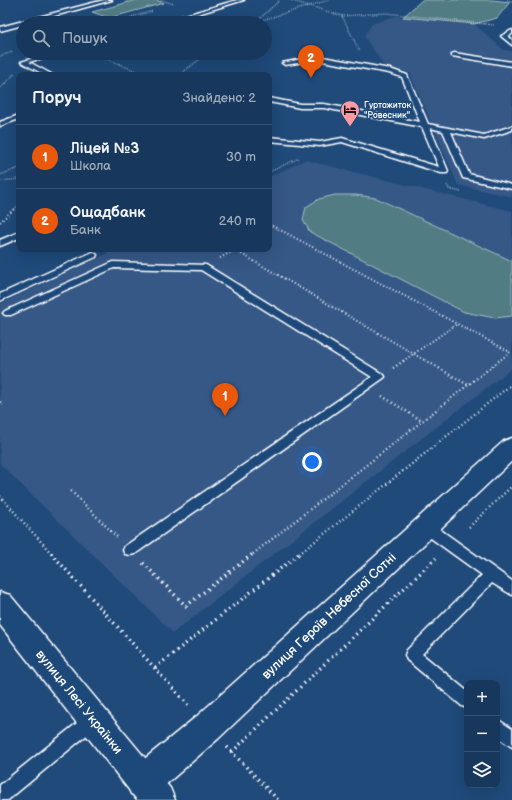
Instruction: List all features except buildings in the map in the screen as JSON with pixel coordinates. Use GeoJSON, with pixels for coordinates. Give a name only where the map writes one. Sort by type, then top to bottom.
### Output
{"type":"FeatureCollection","features":[{"type":"Feature","properties":{"kind":"street","name":"вулиця Героїв Небесної Сотні"},"geometry":{"type":"LineString","coordinates":[[151,791],[208,727],[512,448]]}},
{"type":"Feature","properties":{"kind":"street","name":"вулиця Лесі Українки"},"geometry":{"type":"LineString","coordinates":[[0,604],[151,791]]}},
{"type":"Feature","properties":{"kind":"lane"},"geometry":{"type":"LineString","coordinates":[[49,16],[110,0]]}},
{"type":"Feature","properties":{"kind":"lane"},"geometry":{"type":"LineString","coordinates":[[186,16],[242,0]]}},
{"type":"Feature","properties":{"kind":"lane"},"geometry":{"type":"LineString","coordinates":[[0,29],[16,25]]}},
{"type":"Feature","properties":{"kind":"lane"},"geometry":{"type":"LineString","coordinates":[[512,32],[504,36],[512,43]]}},
{"type":"Feature","properties":{"kind":"lane"},"geometry":{"type":"LineString","coordinates":[[454,55],[512,64]]}},
{"type":"Feature","properties":{"kind":"lane"},"geometry":{"type":"LineString","coordinates":[[272,139],[320,144],[342,140],[444,171],[405,76],[390,71],[317,58],[285,62]]}},
{"type":"Feature","properties":{"kind":"lane"},"geometry":{"type":"LineString","coordinates":[[24,62],[32,60]]}},
{"type":"Feature","properties":{"kind":"lane"},"geometry":{"type":"LineString","coordinates":[[24,62],[44,72]]}},
{"type":"Feature","properties":{"kind":"lane"},"geometry":{"type":"LineString","coordinates":[[272,101],[300,106],[324,106],[484,137],[512,128]]}},
{"type":"Feature","properties":{"kind":"lane"},"geometry":{"type":"LineString","coordinates":[[0,124],[16,118]]}},
{"type":"Feature","properties":{"kind":"lane"},"geometry":{"type":"LineString","coordinates":[[446,130],[466,176],[512,187]]}},
{"type":"Feature","properties":{"kind":"lane"},"geometry":{"type":"LineString","coordinates":[[497,133],[512,136]]}},
{"type":"Feature","properties":{"kind":"lane"},"geometry":{"type":"LineString","coordinates":[[0,243],[16,236]]}},
{"type":"Feature","properties":{"kind":"lane"},"geometry":{"type":"LineString","coordinates":[[0,298],[93,255]]}},
{"type":"Feature","properties":{"kind":"lane"},"geometry":{"type":"LineString","coordinates":[[72,264],[203,267],[380,377],[130,550]]}},
{"type":"Feature","properties":{"kind":"lane"},"geometry":{"type":"LineString","coordinates":[[8,313],[113,265]]}},
{"type":"Feature","properties":{"kind":"lane"},"geometry":{"type":"LineString","coordinates":[[426,527],[512,589]]}},
{"type":"Feature","properties":{"kind":"lane"},"geometry":{"type":"LineString","coordinates":[[464,698],[412,655],[492,574]]}},
{"type":"Feature","properties":{"kind":"lane"},"geometry":{"type":"LineString","coordinates":[[0,796],[93,720]]}},
{"type":"Feature","properties":{"kind":"lane"},"geometry":{"type":"LineString","coordinates":[[500,729],[512,739]]}},
{"type":"Feature","properties":{"kind":"path"},"geometry":{"type":"LineString","coordinates":[[263,16],[280,0]]}},
{"type":"Feature","properties":{"kind":"path"},"geometry":{"type":"LineString","coordinates":[[290,0],[342,16],[386,13],[496,25]]}},
{"type":"Feature","properties":{"kind":"path"},"geometry":{"type":"LineString","coordinates":[[272,17],[329,0]]}},
{"type":"Feature","properties":{"kind":"path"},"geometry":{"type":"LineString","coordinates":[[507,0],[512,1]]}},
{"type":"Feature","properties":{"kind":"path"},"geometry":{"type":"LineString","coordinates":[[168,7],[175,5]]}},
{"type":"Feature","properties":{"kind":"path"},"geometry":{"type":"LineString","coordinates":[[135,16],[153,11]]}},
{"type":"Feature","properties":{"kind":"path"},"geometry":{"type":"LineString","coordinates":[[342,16],[368,67]]}},
{"type":"Feature","properties":{"kind":"path"},"geometry":{"type":"LineString","coordinates":[[110,60],[138,72]]}},
{"type":"Feature","properties":{"kind":"path"},"geometry":{"type":"LineString","coordinates":[[183,72],[199,60]]}},
{"type":"Feature","properties":{"kind":"path"},"geometry":{"type":"LineString","coordinates":[[0,89],[24,62]]}},
{"type":"Feature","properties":{"kind":"path"},"geometry":{"type":"LineString","coordinates":[[272,171],[303,156]]}},
{"type":"Feature","properties":{"kind":"path"},"geometry":{"type":"LineString","coordinates":[[0,175],[16,169]]}},
{"type":"Feature","properties":{"kind":"path"},"geometry":{"type":"LineString","coordinates":[[0,181],[16,179]]}},
{"type":"Feature","properties":{"kind":"path"},"geometry":{"type":"LineString","coordinates":[[0,222],[16,208]]}},
{"type":"Feature","properties":{"kind":"path"},"geometry":{"type":"LineString","coordinates":[[71,491],[186,606],[510,352],[272,226]]}},
{"type":"Feature","properties":{"kind":"path"},"geometry":{"type":"LineString","coordinates":[[203,267],[229,252]]}},
{"type":"Feature","properties":{"kind":"path"},"geometry":{"type":"LineString","coordinates":[[239,252],[468,385]]}},
{"type":"Feature","properties":{"kind":"path"},"geometry":{"type":"LineString","coordinates":[[380,377],[457,324]]}},
{"type":"Feature","properties":{"kind":"path"},"geometry":{"type":"LineString","coordinates":[[155,668],[512,384]]}},
{"type":"Feature","properties":{"kind":"path"},"geometry":{"type":"LineString","coordinates":[[367,386],[422,421]]}},
{"type":"Feature","properties":{"kind":"path"},"geometry":{"type":"LineString","coordinates":[[469,527],[512,486]]}},
{"type":"Feature","properties":{"kind":"path"},"geometry":{"type":"LineString","coordinates":[[0,496],[208,727],[278,800]]}},
{"type":"Feature","properties":{"kind":"path"},"geometry":{"type":"LineString","coordinates":[[232,752],[437,556]]}},
{"type":"Feature","properties":{"kind":"shaded area"},"geometry":{"type":"Polygon","coordinates":[[[395,16],[474,24],[504,50],[512,51],[512,197],[458,185],[410,73],[385,67],[364,36],[372,24],[395,16]]]}},
{"type":"Feature","properties":{"kind":"shaded area"},"geometry":{"type":"Polygon","coordinates":[[[305,160],[512,211],[512,368],[173,633],[0,464],[0,304],[111,252],[272,252],[272,176],[305,160]]]}},
{"type":"Feature","properties":{"kind":"green space"},"geometry":{"type":"Polygon","coordinates":[[[137,0],[156,0],[164,3],[116,16],[103,16],[92,12],[137,0]]]}},
{"type":"Feature","properties":{"kind":"green space"},"geometry":{"type":"Polygon","coordinates":[[[422,0],[492,0],[510,2],[497,18],[474,24],[403,17],[422,0]]]}},
{"type":"Feature","properties":{"kind":"green space"},"geometry":{"type":"Polygon","coordinates":[[[335,195],[356,195],[376,198],[512,261],[512,316],[495,318],[464,312],[310,232],[303,220],[306,207],[319,199],[335,195]]]}},
{"type":"Feature","properties":{"kind":"place","name":"Ощадбанк"},"geometry":{"type":"Point","coordinates":[311,78]}},
{"type":"Feature","properties":{"kind":"place","name":"Гуртожиток \"Ровесник\""},"geometry":{"type":"Point","coordinates":[350,127]}},
{"type":"Feature","properties":{"kind":"place","name":"Ліцей №3"},"geometry":{"type":"Point","coordinates":[225,416]}}]}
